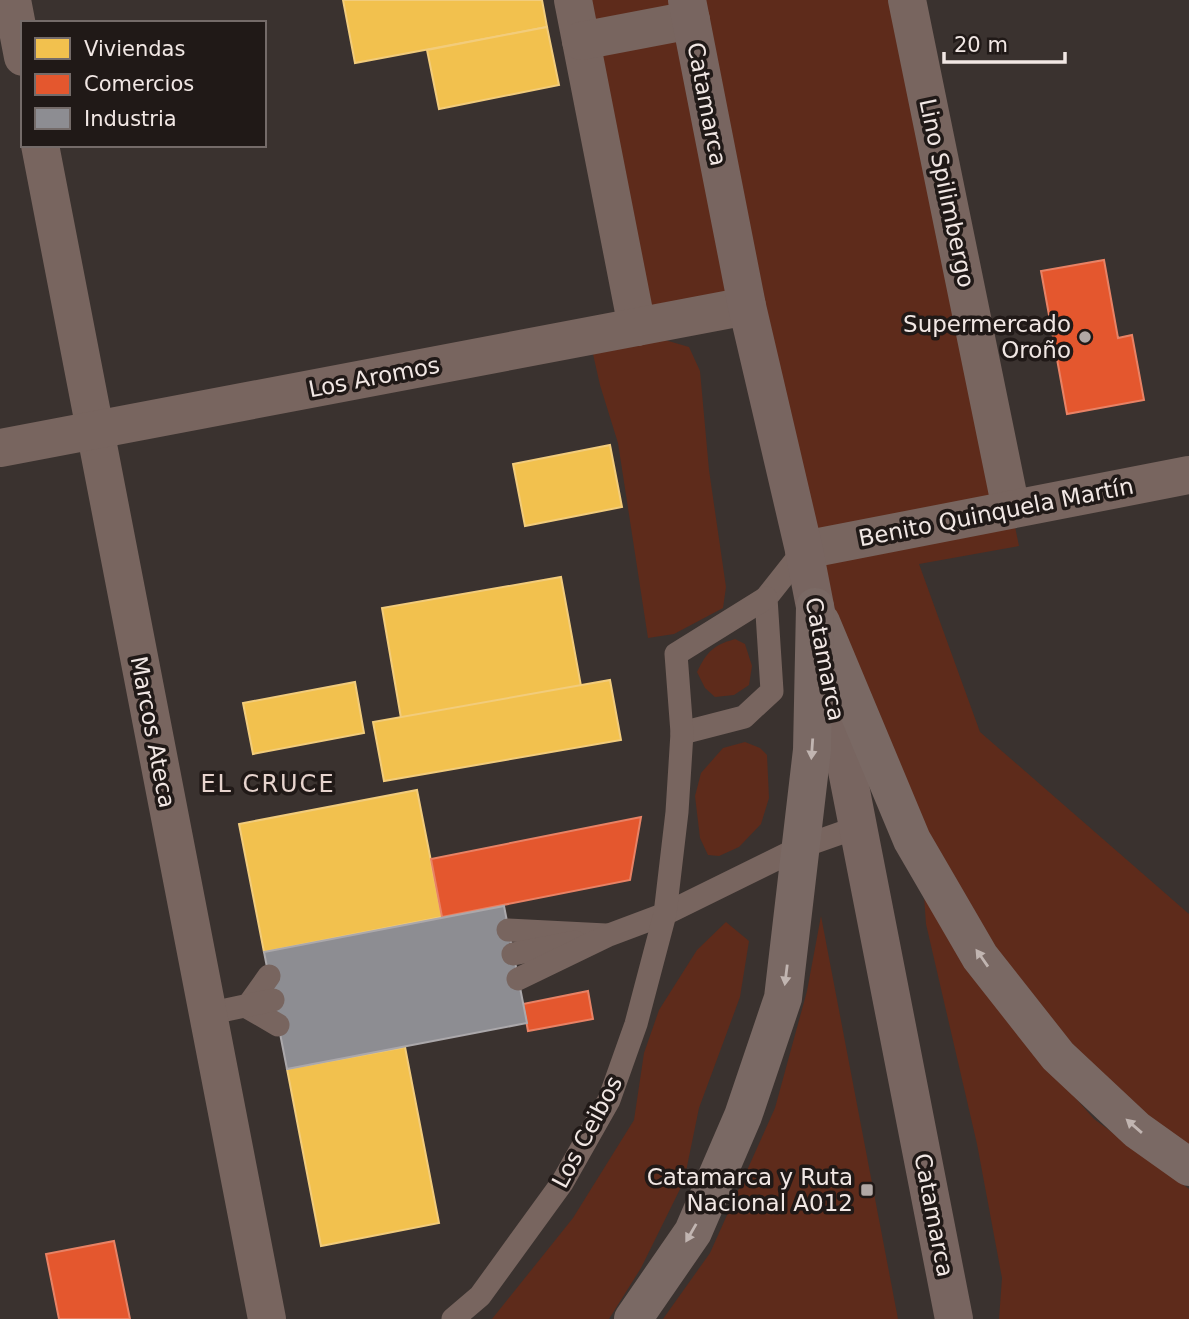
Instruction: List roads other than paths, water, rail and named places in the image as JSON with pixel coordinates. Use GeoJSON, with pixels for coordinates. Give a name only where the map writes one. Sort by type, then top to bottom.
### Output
{"type":"FeatureCollection","features":[{"type":"Feature","properties":{"kind":"highway"},"geometry":{"type":"LineString","coordinates":[[634,1319],[693,1232],[743,1116],[783,998],[812,750],[815,607]]}},
{"type":"Feature","properties":{"kind":"highway"},"geometry":{"type":"LineString","coordinates":[[815,607],[912,840],[980,957],[1058,1056],[1137,1130],[1189,1167]]}},
{"type":"Feature","properties":{"kind":"main road","name":"Catamarca"},"geometry":{"type":"LineString","coordinates":[[689,10],[747,306],[804,550],[954,1319]]}},
{"type":"Feature","properties":{"kind":"street"},"geometry":{"type":"LineString","coordinates":[[12,0],[21,47]]}},
{"type":"Feature","properties":{"kind":"street"},"geometry":{"type":"LineString","coordinates":[[573,0],[637,327]]}},
{"type":"Feature","properties":{"kind":"street","name":"Lino Spilimbergo"},"geometry":{"type":"LineString","coordinates":[[907,0],[1011,509]]}},
{"type":"Feature","properties":{"kind":"street"},"geometry":{"type":"LineString","coordinates":[[581,41],[689,10]]}},
{"type":"Feature","properties":{"kind":"street","name":"Marcos Ateca"},"geometry":{"type":"LineString","coordinates":[[40,147],[267,1319]]}},
{"type":"Feature","properties":{"kind":"street","name":"Los Aromos"},"geometry":{"type":"LineString","coordinates":[[0,448],[747,306]]}},
{"type":"Feature","properties":{"kind":"street","name":"Benito Quinquela Martín"},"geometry":{"type":"LineString","coordinates":[[804,550],[1189,475]]}},
{"type":"Feature","properties":{"kind":"lane","name":"Los Ceibos"},"geometry":{"type":"LineString","coordinates":[[453,1319],[480,1296],[562,1183],[609,1100],[636,1024],[665,915],[677,812],[682,733],[676,654],[766,598],[804,550]]}},
{"type":"Feature","properties":{"kind":"lane"},"geometry":{"type":"LineString","coordinates":[[682,733],[744,717],[772,691],[766,598]]}},
{"type":"Feature","properties":{"kind":"lane"},"geometry":{"type":"LineString","coordinates":[[518,979],[609,935],[665,915],[800,847],[858,827]]}},
{"type":"Feature","properties":{"kind":"lane"},"geometry":{"type":"LineString","coordinates":[[508,930],[609,935]]}},
{"type":"Feature","properties":{"kind":"lane"},"geometry":{"type":"LineString","coordinates":[[513,954],[609,935]]}},
{"type":"Feature","properties":{"kind":"lane"},"geometry":{"type":"LineString","coordinates":[[247,1007],[269,976]]}},
{"type":"Feature","properties":{"kind":"lane"},"geometry":{"type":"LineString","coordinates":[[207,1014],[273,1000]]}},
{"type":"Feature","properties":{"kind":"lane"},"geometry":{"type":"LineString","coordinates":[[247,1007],[278,1025]]}},
{"type":"Feature","properties":{"kind":"place","name":"Supermercado Oroño"},"geometry":{"type":"Point","coordinates":[1085,337]}},
{"type":"Feature","properties":{"kind":"place","name":"Catamarca y Ruta Nacional A012"},"geometry":{"type":"Point","coordinates":[867,1190]}},
{"type":"Feature","properties":{"kind":"district","name":"EL CRUCE"},"geometry":{"type":"Point","coordinates":[268,784]}}]}
